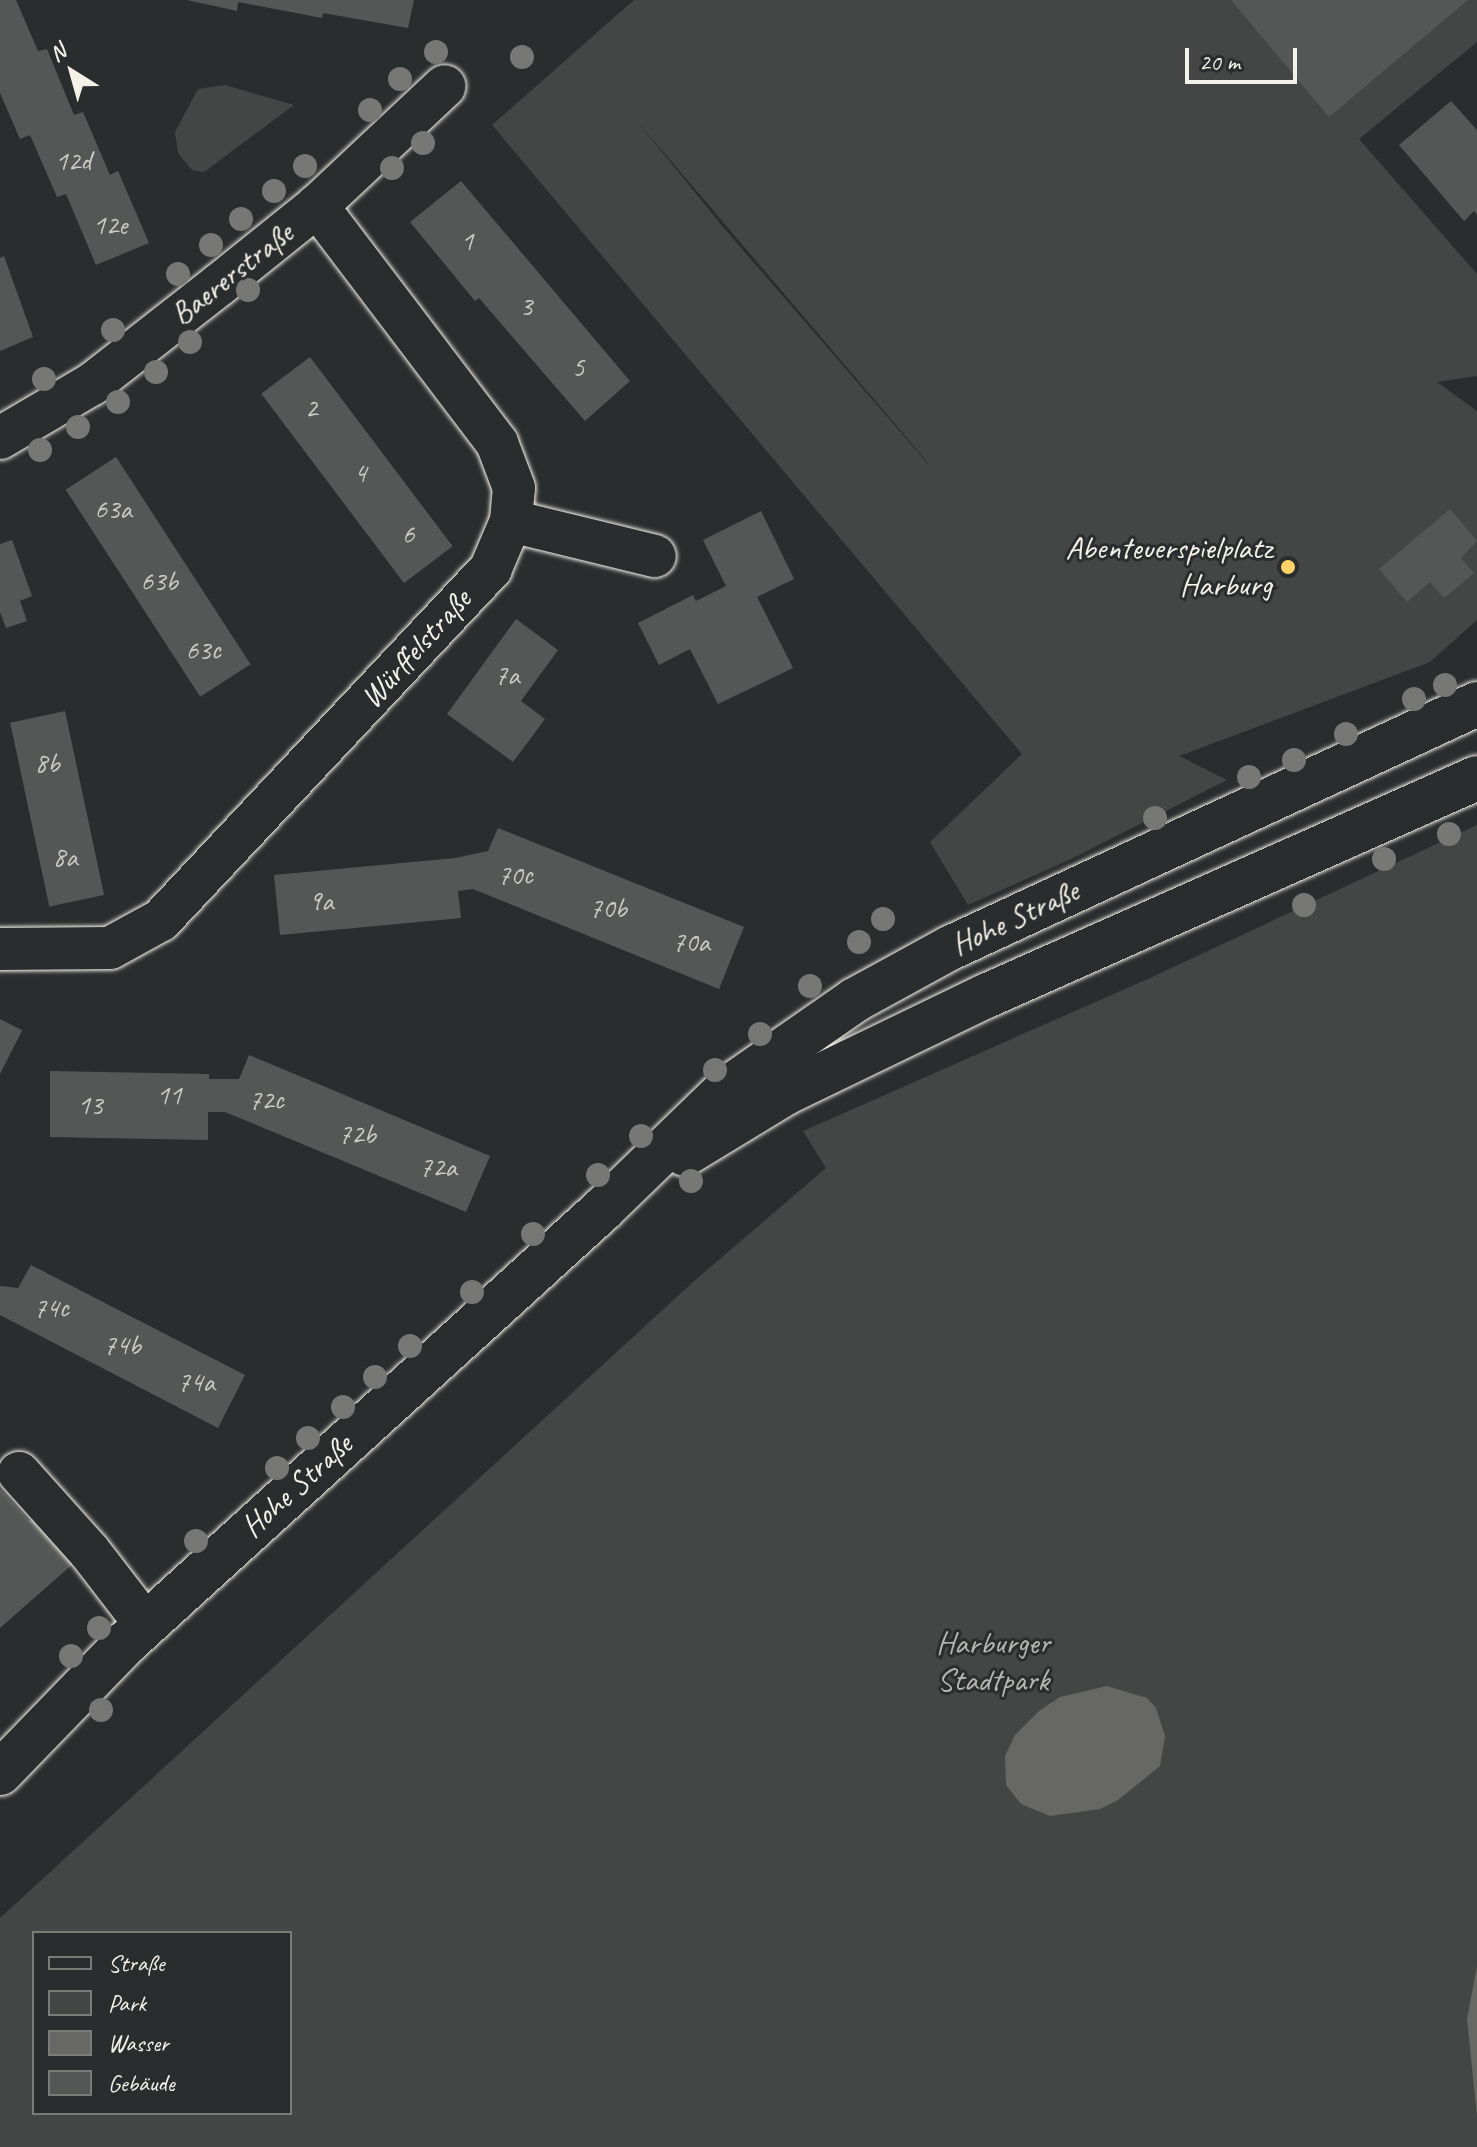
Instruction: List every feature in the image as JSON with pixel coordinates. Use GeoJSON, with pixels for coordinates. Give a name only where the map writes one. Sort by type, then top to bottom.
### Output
{"type":"FeatureCollection","features":[{"type":"Feature","properties":{"kind":"main road","name":"Hohe Straße"},"geometry":{"type":"LineString","coordinates":[[0,1773],[146,1625],[603,1209],[727,1089],[855,1000],[950,948],[1477,704]]}},
{"type":"Feature","properties":{"kind":"main road","name":"Hohe Straße"},"geometry":{"type":"LineString","coordinates":[[603,1209],[709,1138],[787,1092],[986,996],[1477,778]]}},
{"type":"Feature","properties":{"kind":"street","name":"Baererstraße"},"geometry":{"type":"LineString","coordinates":[[0,438],[92,384],[317,206],[445,86]]}},
{"type":"Feature","properties":{"kind":"street","name":"Würffelstraße"},"geometry":{"type":"LineString","coordinates":[[0,949],[110,948],[161,920],[491,568],[511,521],[514,488],[497,443],[317,206]]}},
{"type":"Feature","properties":{"kind":"street"},"geometry":{"type":"LineString","coordinates":[[511,521],[655,556]]}},
{"type":"Feature","properties":{"kind":"street"},"geometry":{"type":"LineString","coordinates":[[19,1473],[89,1551],[146,1625]]}},
{"type":"Feature","properties":{"kind":"green space"},"geometry":{"type":"Polygon","coordinates":[[[634,0],[1477,0],[1477,42],[1359,139],[1477,274],[1477,376],[1437,382],[1477,411],[1477,620],[1430,662],[1179,756],[1227,780],[1069,860],[968,905],[930,842],[1022,754],[492,125],[634,0]],[[637,121],[723,227],[929,464],[637,121]]]}},
{"type":"Feature","properties":{"kind":"green space"},"geometry":{"type":"Polygon","coordinates":[[[225,85],[294,105],[204,172],[192,170],[178,153],[175,132],[198,89],[225,85]]]}},
{"type":"Feature","properties":{"kind":"green space","name":"Harburger Stadtpark"},"geometry":{"type":"Polygon","coordinates":[[[1477,825],[1477,2147],[0,2147],[0,1918],[693,1282],[826,1168],[803,1131],[1150,978],[1477,825]]]}},
{"type":"Feature","properties":{"kind":"water"},"geometry":{"type":"Polygon","coordinates":[[[1107,1686],[1147,1698],[1156,1708],[1165,1736],[1160,1766],[1118,1800],[1100,1809],[1050,1816],[1021,1804],[1006,1785],[1005,1756],[1015,1735],[1039,1711],[1060,1697],[1107,1686]]]}},
{"type":"Feature","properties":{"kind":"water"},"geometry":{"type":"Polygon","coordinates":[[[1477,1966],[1477,2116],[1467,2019],[1477,1966]]]}},
{"type":"Feature","properties":{"kind":"building"},"geometry":{"type":"Polygon","coordinates":[[[0,0],[16,0],[38,51],[47,49],[74,115],[83,112],[110,175],[118,171],[149,243],[96,265],[66,194],[57,197],[30,135],[20,139],[0,93],[0,0]]]}},
{"type":"Feature","properties":{"kind":"building"},"geometry":{"type":"Polygon","coordinates":[[[187,0],[414,0],[408,28],[323,13],[322,18],[238,2],[237,11],[187,0]]]}},
{"type":"Feature","properties":{"kind":"building"},"geometry":{"type":"Polygon","coordinates":[[[1231,0],[1468,0],[1329,117],[1231,0]]]}},
{"type":"Feature","properties":{"kind":"building"},"geometry":{"type":"Polygon","coordinates":[[[1451,101],[1477,130],[1477,215],[1474,211],[1464,221],[1399,145],[1451,101]]]}},
{"type":"Feature","properties":{"kind":"building"},"geometry":{"type":"Polygon","coordinates":[[[461,181],[630,381],[585,421],[479,298],[475,301],[410,222],[461,181]]]}},
{"type":"Feature","properties":{"kind":"building"},"geometry":{"type":"Polygon","coordinates":[[[4,256],[33,337],[0,351],[0,258],[4,256]]]}},
{"type":"Feature","properties":{"kind":"building"},"geometry":{"type":"Polygon","coordinates":[[[310,357],[453,546],[404,583],[261,394],[310,357]]]}},
{"type":"Feature","properties":{"kind":"building"},"geometry":{"type":"Polygon","coordinates":[[[116,457],[251,664],[200,697],[66,490],[116,457]]]}},
{"type":"Feature","properties":{"kind":"building"},"geometry":{"type":"Polygon","coordinates":[[[1450,509],[1477,541],[1461,558],[1474,573],[1444,598],[1430,582],[1407,602],[1379,569],[1450,509]]]}},
{"type":"Feature","properties":{"kind":"building"},"geometry":{"type":"Polygon","coordinates":[[[761,511],[794,579],[757,597],[793,668],[718,704],[690,649],[659,665],[638,623],[693,595],[696,601],[726,586],[703,540],[761,511]]]}},
{"type":"Feature","properties":{"kind":"building"},"geometry":{"type":"Polygon","coordinates":[[[12,540],[32,596],[20,601],[27,621],[6,628],[0,612],[0,544],[12,540]]]}},
{"type":"Feature","properties":{"kind":"building"},"geometry":{"type":"Polygon","coordinates":[[[516,619],[558,650],[521,701],[545,719],[513,762],[447,714],[516,619]]]}},
{"type":"Feature","properties":{"kind":"building"},"geometry":{"type":"Polygon","coordinates":[[[65,711],[104,895],[49,907],[10,723],[65,711]]]}},
{"type":"Feature","properties":{"kind":"building"},"geometry":{"type":"Polygon","coordinates":[[[498,828],[744,927],[719,989],[473,889],[458,891],[461,918],[280,935],[274,875],[455,858],[488,851],[498,828]]]}},
{"type":"Feature","properties":{"kind":"building"},"geometry":{"type":"Polygon","coordinates":[[[0,1019],[22,1030],[0,1074],[0,1019]]]}},
{"type":"Feature","properties":{"kind":"building"},"geometry":{"type":"Polygon","coordinates":[[[249,1055],[490,1156],[466,1212],[225,1112],[208,1112],[208,1140],[50,1137],[50,1071],[209,1074],[209,1079],[239,1079],[249,1055]]]}},
{"type":"Feature","properties":{"kind":"building"},"geometry":{"type":"Polygon","coordinates":[[[31,1265],[245,1375],[218,1428],[0,1315],[0,1286],[18,1288],[31,1265]]]}},
{"type":"Feature","properties":{"kind":"building"},"geometry":{"type":"Polygon","coordinates":[[[0,1489],[29,1521],[41,1510],[82,1556],[0,1628],[0,1489]]]}},
{"type":"Feature","properties":{"kind":"place","name":"Abenteuerspielplatz Harburg"},"geometry":{"type":"Point","coordinates":[1288,567]}}]}
